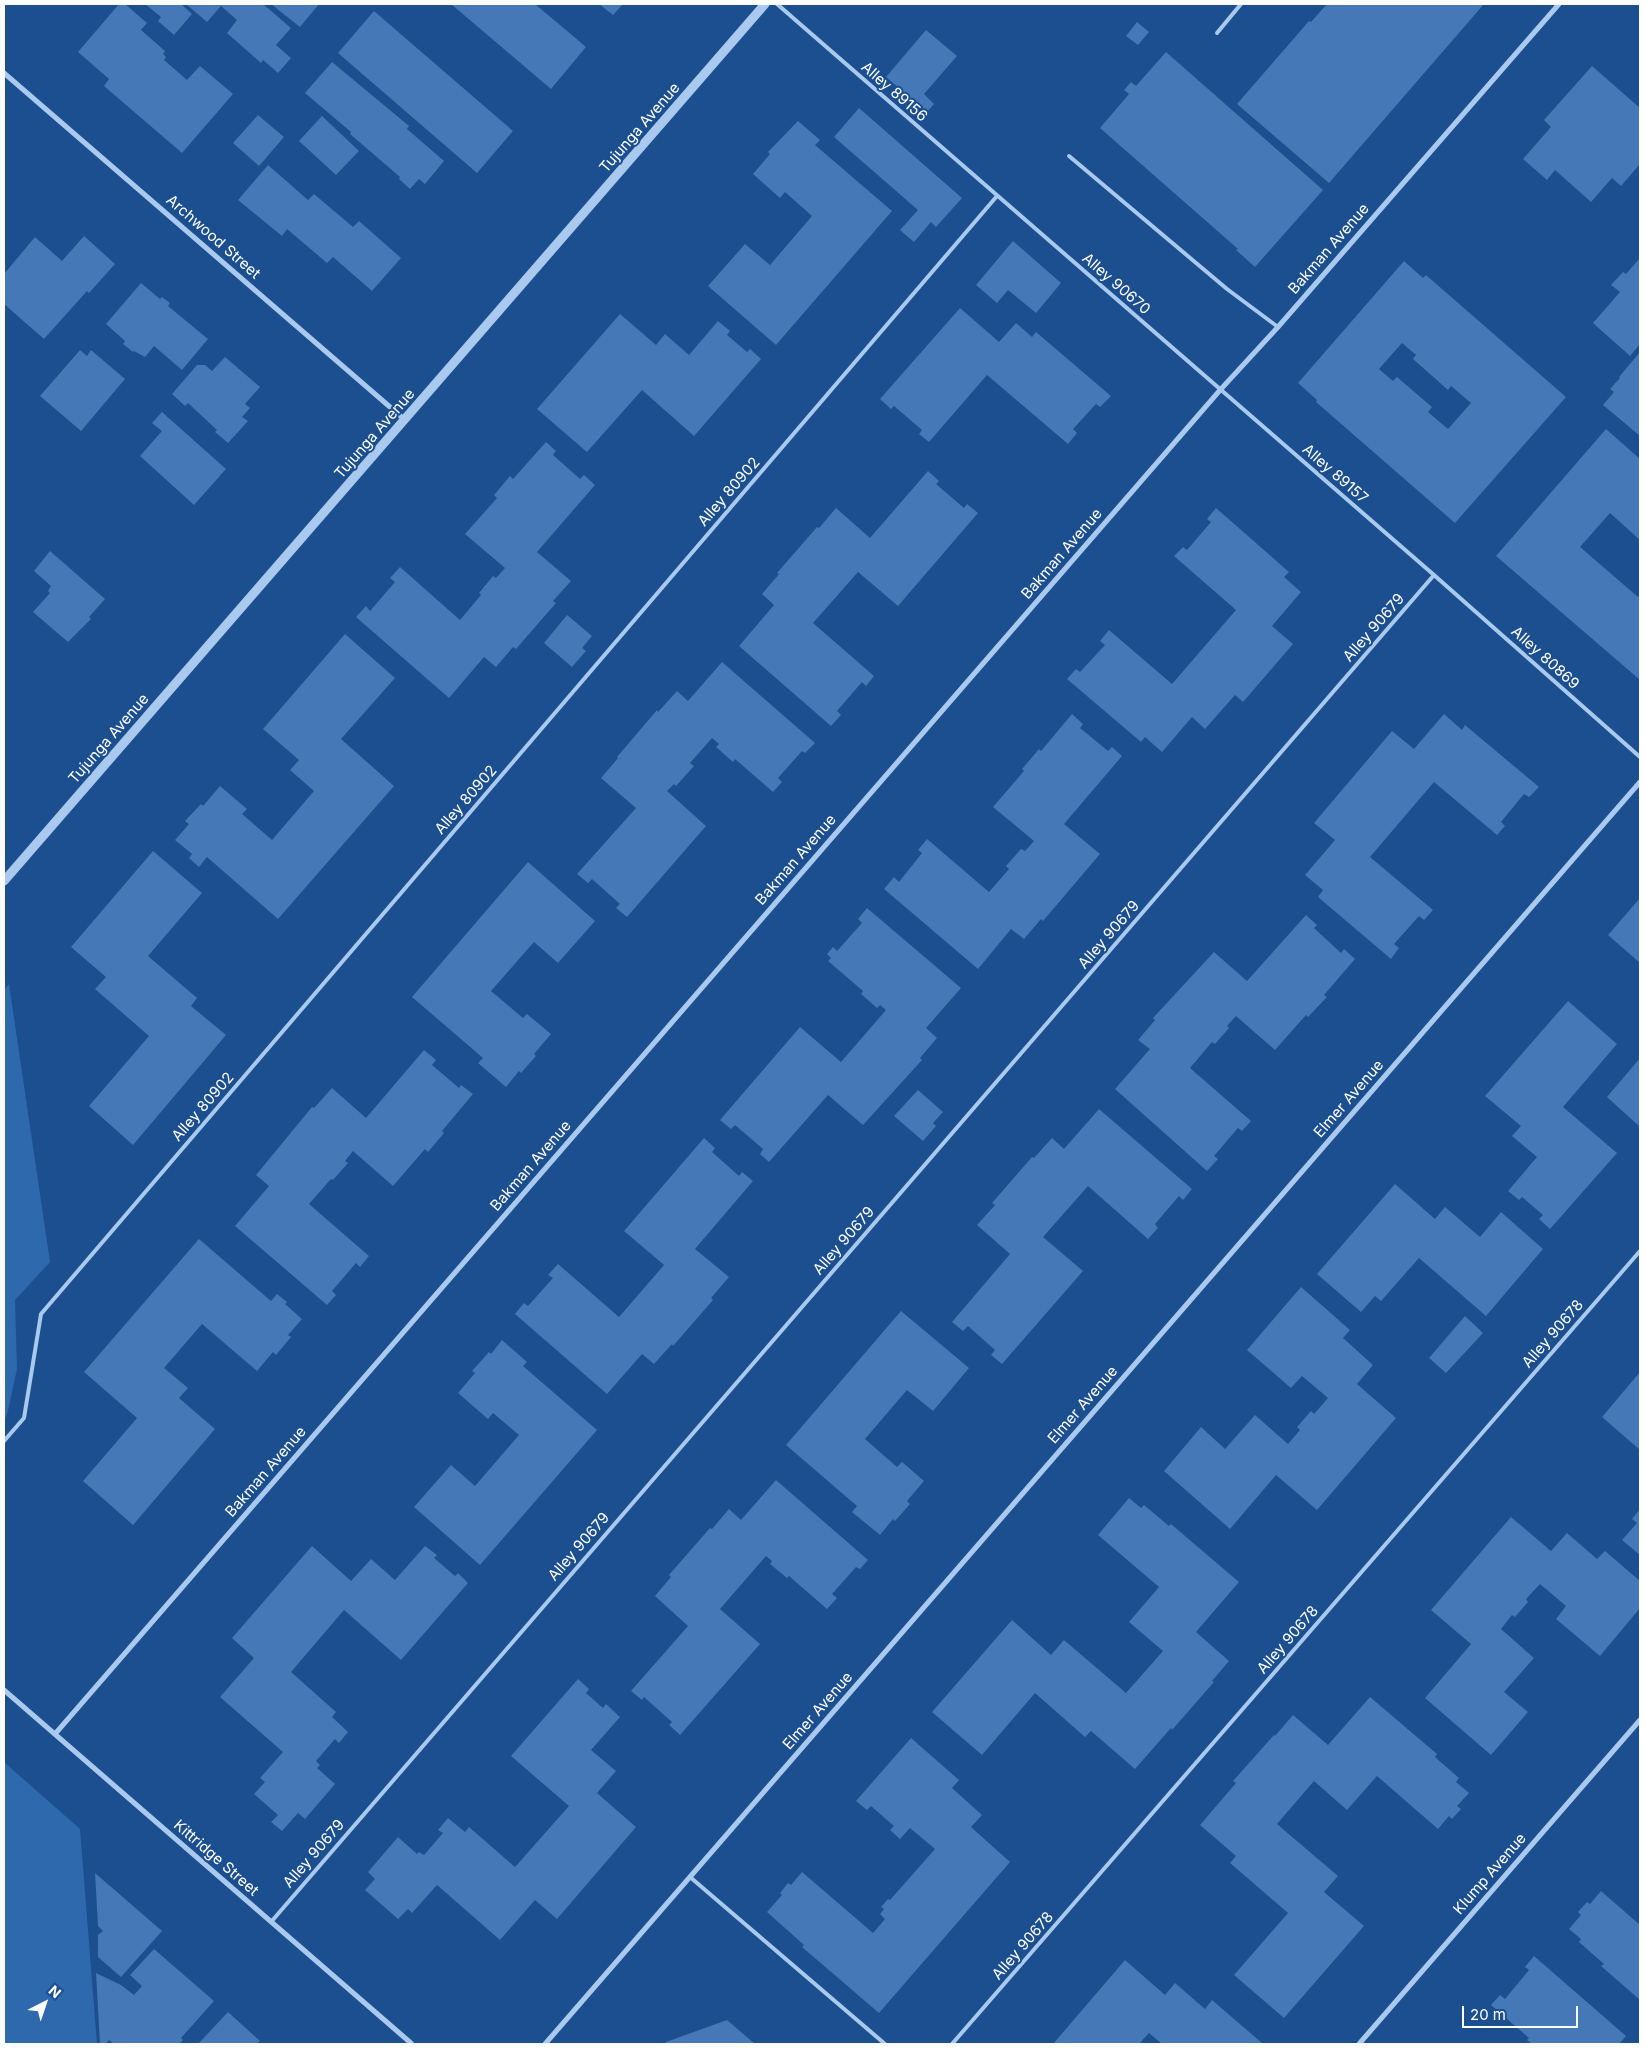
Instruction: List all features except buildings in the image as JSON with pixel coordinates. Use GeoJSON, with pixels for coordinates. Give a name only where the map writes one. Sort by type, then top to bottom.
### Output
{"type":"FeatureCollection","features":[{"type":"Feature","properties":{"kind":"street","name":"Tujunga Avenue"},"geometry":{"type":"LineString","coordinates":[[4,881],[765,4]]}},
{"type":"Feature","properties":{"kind":"street","name":"Bakman Avenue"},"geometry":{"type":"LineString","coordinates":[[55,1734],[1221,390],[1559,4]]}},
{"type":"Feature","properties":{"kind":"street","name":"Archwood Street"},"geometry":{"type":"LineString","coordinates":[[4,74],[405,420]]}},
{"type":"Feature","properties":{"kind":"street","name":"Elmer Avenue"},"geometry":{"type":"LineString","coordinates":[[545,2044],[1640,782]]}},
{"type":"Feature","properties":{"kind":"street","name":"Kittridge Street"},"geometry":{"type":"LineString","coordinates":[[4,1690],[412,2044]]}},
{"type":"Feature","properties":{"kind":"street","name":"Klump Avenue"},"geometry":{"type":"LineString","coordinates":[[1359,2044],[1640,1720]]}},
{"type":"Feature","properties":{"kind":"lane","name":"Alley 89156"},"geometry":{"type":"LineString","coordinates":[[777,4],[996,196]]}},
{"type":"Feature","properties":{"kind":"lane"},"geometry":{"type":"LineString","coordinates":[[1217,33],[1241,4]]}},
{"type":"Feature","properties":{"kind":"lane"},"geometry":{"type":"LineString","coordinates":[[1069,156],[1227,289],[1278,327]]}},
{"type":"Feature","properties":{"kind":"lane","name":"Alley 90670"},"geometry":{"type":"LineString","coordinates":[[996,196],[1221,390]]}},
{"type":"Feature","properties":{"kind":"lane","name":"Alley 80902"},"geometry":{"type":"LineString","coordinates":[[4,1441],[24,1418],[41,1314],[996,196]]}},
{"type":"Feature","properties":{"kind":"lane","name":"Alley 89157"},"geometry":{"type":"LineString","coordinates":[[1221,390],[1434,575]]}},
{"type":"Feature","properties":{"kind":"lane","name":"Alley 80869"},"geometry":{"type":"LineString","coordinates":[[1434,575],[1640,757]]}},
{"type":"Feature","properties":{"kind":"lane","name":"Alley 90679"},"geometry":{"type":"LineString","coordinates":[[271,1922],[1434,575]]}},
{"type":"Feature","properties":{"kind":"lane","name":"Alley 90678"},"geometry":{"type":"LineString","coordinates":[[952,2044],[1640,1251]]}},
{"type":"Feature","properties":{"kind":"lane"},"geometry":{"type":"LineString","coordinates":[[690,1877],[885,2044]]}},
{"type":"Feature","properties":{"kind":"shaded area"},"geometry":{"type":"Polygon","coordinates":[[[9,984],[50,1262],[15,1300],[17,1369],[7,1415],[4,1419],[4,990],[9,984]]]}},
{"type":"Feature","properties":{"kind":"shaded area"},"geometry":{"type":"Polygon","coordinates":[[[4,1762],[80,1829],[97,2044],[4,2044],[4,1762]]]}}]}
